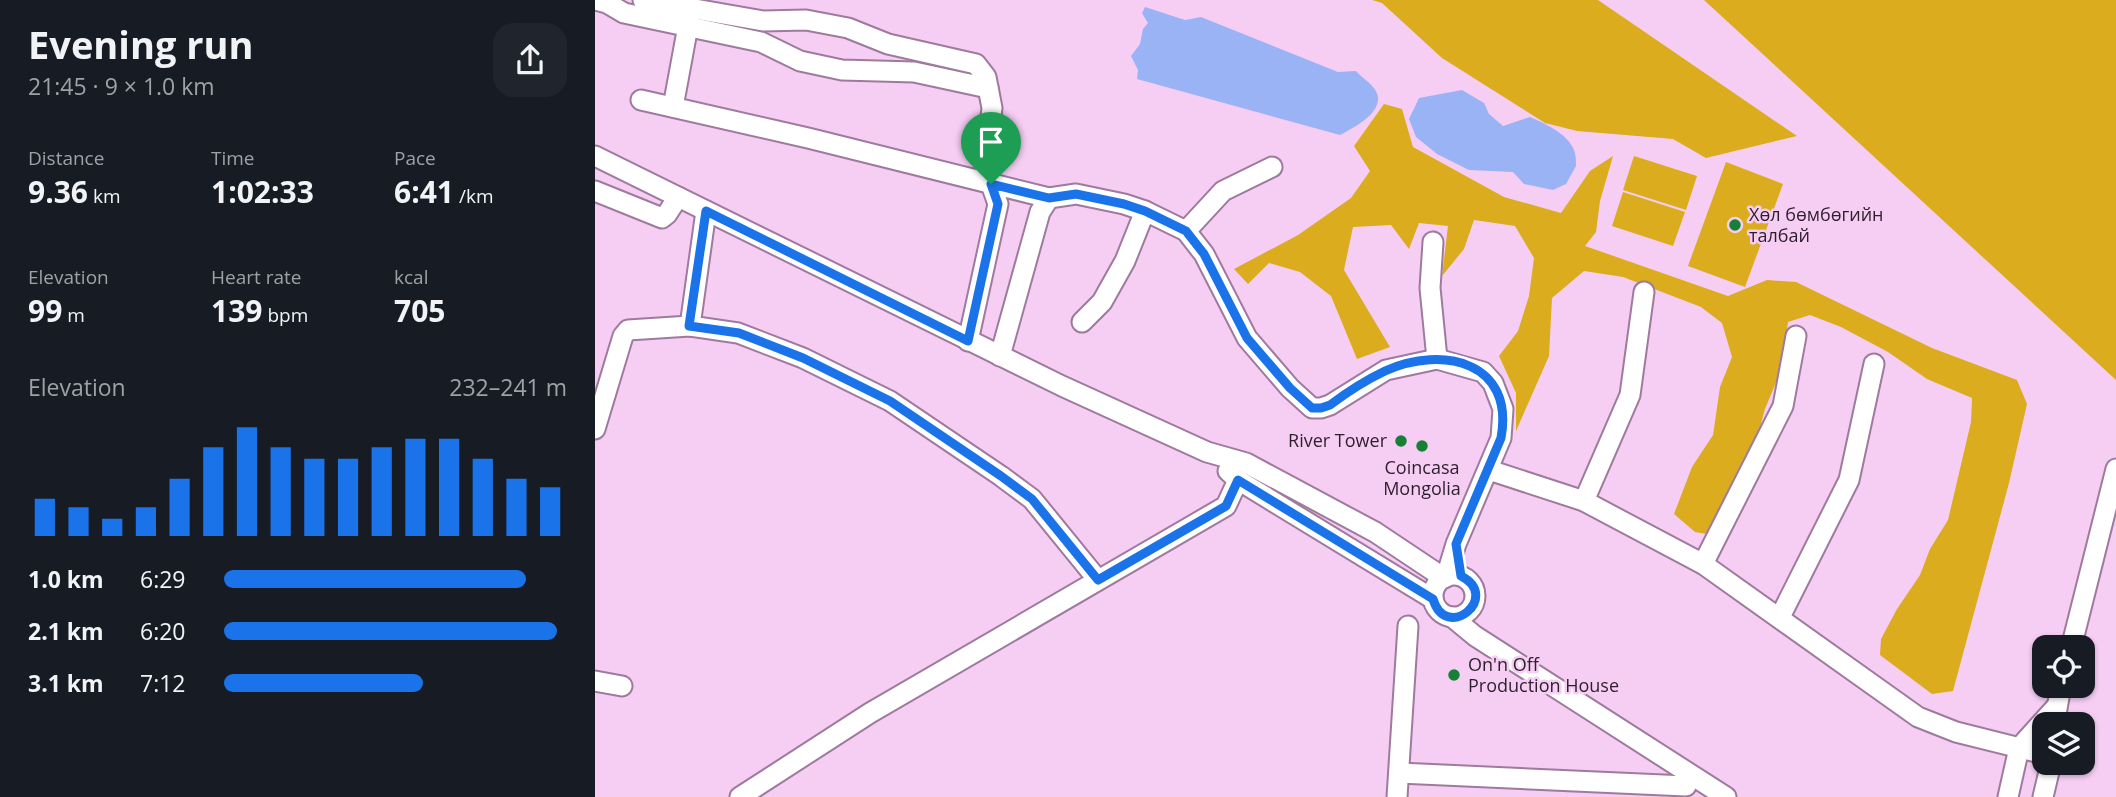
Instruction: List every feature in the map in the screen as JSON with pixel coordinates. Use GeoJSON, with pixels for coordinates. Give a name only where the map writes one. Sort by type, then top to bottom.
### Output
{"type":"FeatureCollection","features":[{"type":"Feature","properties":{"kind":"street"},"geometry":{"type":"LineString","coordinates":[[643,0],[761,42],[800,61],[842,71],[914,72],[988,88]]}},
{"type":"Feature","properties":{"kind":"street"},"geometry":{"type":"LineString","coordinates":[[606,1],[624,13],[763,21],[806,20],[848,28],[888,44],[976,64],[986,77],[992,108],[985,167],[998,204],[968,341]]}},
{"type":"Feature","properties":{"kind":"street"},"geometry":{"type":"LineString","coordinates":[[673,107],[690,17]]}},
{"type":"Feature","properties":{"kind":"street"},"geometry":{"type":"LineString","coordinates":[[641,100],[1049,198],[1076,194],[1145,211],[1186,231],[1204,254],[1247,338],[1290,388],[1312,408],[1330,405],[1386,370],[1437,359],[1483,372],[1499,396],[1503,409],[1501,438],[1456,544],[1450,577],[1435,587],[1433,599]]}},
{"type":"Feature","properties":{"kind":"street"},"geometry":{"type":"LineString","coordinates":[[595,156],[968,341],[1207,452],[1246,463],[1375,532],[1450,577],[1470,583],[1475,591],[1473,607],[1495,649]]}},
{"type":"Feature","properties":{"kind":"street"},"geometry":{"type":"LineString","coordinates":[[1186,231],[1223,191],[1272,167]]}},
{"type":"Feature","properties":{"kind":"street"},"geometry":{"type":"LineString","coordinates":[[595,191],[661,218],[667,215],[678,197]]}},
{"type":"Feature","properties":{"kind":"street"},"geometry":{"type":"LineString","coordinates":[[1000,356],[1040,212],[1049,198]]}},
{"type":"Feature","properties":{"kind":"street"},"geometry":{"type":"LineString","coordinates":[[689,326],[706,211]]}},
{"type":"Feature","properties":{"kind":"street"},"geometry":{"type":"LineString","coordinates":[[1082,322],[1108,292],[1125,261],[1145,211]]}},
{"type":"Feature","properties":{"kind":"street"},"geometry":{"type":"LineString","coordinates":[[1433,242],[1430,288],[1437,359]]}},
{"type":"Feature","properties":{"kind":"street"},"geometry":{"type":"LineString","coordinates":[[1584,501],[1630,395],[1644,292]]}},
{"type":"Feature","properties":{"kind":"street"},"geometry":{"type":"LineString","coordinates":[[595,429],[623,336],[628,330],[689,326],[739,333],[803,358],[890,401],[1001,476],[1032,499],[1098,580]]}},
{"type":"Feature","properties":{"kind":"street"},"geometry":{"type":"LineString","coordinates":[[1703,564],[1783,406],[1796,336]]}},
{"type":"Feature","properties":{"kind":"street"},"geometry":{"type":"LineString","coordinates":[[1780,617],[1849,480],[1874,364]]}},
{"type":"Feature","properties":{"kind":"street"},"geometry":{"type":"LineString","coordinates":[[1207,452],[1238,480],[1433,599],[1440,612],[1452,617],[1495,649],[1726,797]]}},
{"type":"Feature","properties":{"kind":"street"},"geometry":{"type":"LineString","coordinates":[[2074,635],[2116,469]]}},
{"type":"Feature","properties":{"kind":"street"},"geometry":{"type":"LineString","coordinates":[[1489,470],[1584,501],[1703,564],[1918,718],[1956,732],[2032,751]]}},
{"type":"Feature","properties":{"kind":"street"},"geometry":{"type":"LineString","coordinates":[[740,797],[870,713],[1226,506],[1238,480]]}},
{"type":"Feature","properties":{"kind":"street"},"geometry":{"type":"LineString","coordinates":[[1452,617],[1462,616],[1473,607]]}},
{"type":"Feature","properties":{"kind":"street"},"geometry":{"type":"LineString","coordinates":[[1397,797],[1408,626]]}},
{"type":"Feature","properties":{"kind":"street"},"geometry":{"type":"LineString","coordinates":[[595,681],[622,686]]}},
{"type":"Feature","properties":{"kind":"street"},"geometry":{"type":"LineString","coordinates":[[2008,797],[2019,748],[2032,736]]}},
{"type":"Feature","properties":{"kind":"street"},"geometry":{"type":"LineString","coordinates":[[1399,773],[1686,786]]}},
{"type":"Feature","properties":{"kind":"street"},"geometry":{"type":"LineString","coordinates":[[2043,797],[2048,775]]}},
{"type":"Feature","properties":{"kind":"shaded area"},"geometry":{"type":"Polygon","coordinates":[[[1372,0],[1598,0],[1797,136],[1706,158],[1673,139],[1577,131],[1545,123],[1442,58],[1382,3],[1372,0]]]}},
{"type":"Feature","properties":{"kind":"shaded area"},"geometry":{"type":"Polygon","coordinates":[[[1704,0],[2116,0],[2116,380],[1704,0]]]}},
{"type":"Feature","properties":{"kind":"shaded area"},"geometry":{"type":"Polygon","coordinates":[[[1384,104],[1402,109],[1413,147],[1504,197],[1561,213],[1590,171],[1613,156],[1600,201],[1596,232],[1585,246],[1728,296],[1767,280],[1796,282],[1932,348],[2017,380],[2027,404],[2009,483],[1953,691],[1932,694],[1880,655],[1881,639],[1920,575],[1930,549],[1948,520],[1971,422],[1972,398],[1927,379],[1888,352],[1841,327],[1810,315],[1788,322],[1782,368],[1765,409],[1750,464],[1712,535],[1695,532],[1674,514],[1692,467],[1713,435],[1720,387],[1732,357],[1722,323],[1701,307],[1623,277],[1584,271],[1552,298],[1549,356],[1516,431],[1516,393],[1499,356],[1518,331],[1529,296],[1534,258],[1515,226],[1474,220],[1464,249],[1442,276],[1448,226],[1419,223],[1409,249],[1391,225],[1353,227],[1344,270],[1390,347],[1357,359],[1331,296],[1300,272],[1269,263],[1248,284],[1234,269],[1298,235],[1351,198],[1370,171],[1354,146],[1384,104]]]}},
{"type":"Feature","properties":{"kind":"shaded area"},"geometry":{"type":"Polygon","coordinates":[[[1634,156],[1697,176],[1686,210],[1623,190],[1634,156]]]}},
{"type":"Feature","properties":{"kind":"shaded area","name":"Хөл бөмбөгийн талбай"},"geometry":{"type":"Polygon","coordinates":[[[1726,162],[1783,184],[1745,287],[1688,266],[1726,162]]]}},
{"type":"Feature","properties":{"kind":"shaded area"},"geometry":{"type":"Polygon","coordinates":[[[1623,192],[1685,212],[1673,246],[1612,226],[1623,192]]]}},
{"type":"Feature","properties":{"kind":"water"},"geometry":{"type":"Polygon","coordinates":[[[1145,7],[1185,20],[1201,17],[1338,72],[1356,71],[1373,87],[1378,102],[1369,116],[1340,135],[1137,79],[1138,70],[1131,56],[1140,44],[1143,29],[1148,23],[1142,13],[1145,7]]]}},
{"type":"Feature","properties":{"kind":"water"},"geometry":{"type":"Polygon","coordinates":[[[1462,90],[1484,103],[1489,114],[1503,126],[1530,117],[1565,138],[1576,157],[1576,166],[1566,184],[1553,190],[1524,184],[1513,172],[1469,170],[1437,154],[1416,137],[1409,119],[1419,98],[1462,90]]]}},
{"type":"Feature","properties":{"kind":"place","name":"Хөл бөмбөгийн талбай"},"geometry":{"type":"Point","coordinates":[1735,225]}},
{"type":"Feature","properties":{"kind":"place","name":"River Tower"},"geometry":{"type":"Point","coordinates":[1401,441]}},
{"type":"Feature","properties":{"kind":"place","name":"Coincasa Mongolia"},"geometry":{"type":"Point","coordinates":[1422,446]}},
{"type":"Feature","properties":{"kind":"place","name":"On'n Off Production House"},"geometry":{"type":"Point","coordinates":[1454,675]}},
{"type":"Feature","properties":{"kind":"route"},"geometry":{"type":"LineString","coordinates":[[991,184],[1049,198],[1076,194],[1124,204],[1186,231],[1204,254],[1247,338],[1290,388],[1312,408],[1330,405],[1386,370],[1412,363],[1437,359],[1483,372],[1493,383],[1499,396],[1504,424],[1489,470],[1456,544],[1461,576],[1475,591],[1475,600],[1470,611],[1457,617],[1445,616],[1435,606],[1433,599],[1238,480],[1226,506],[1098,580],[1032,499],[890,401],[803,358],[739,333],[689,326],[706,211],[968,341],[998,204],[991,184]]}}]}
